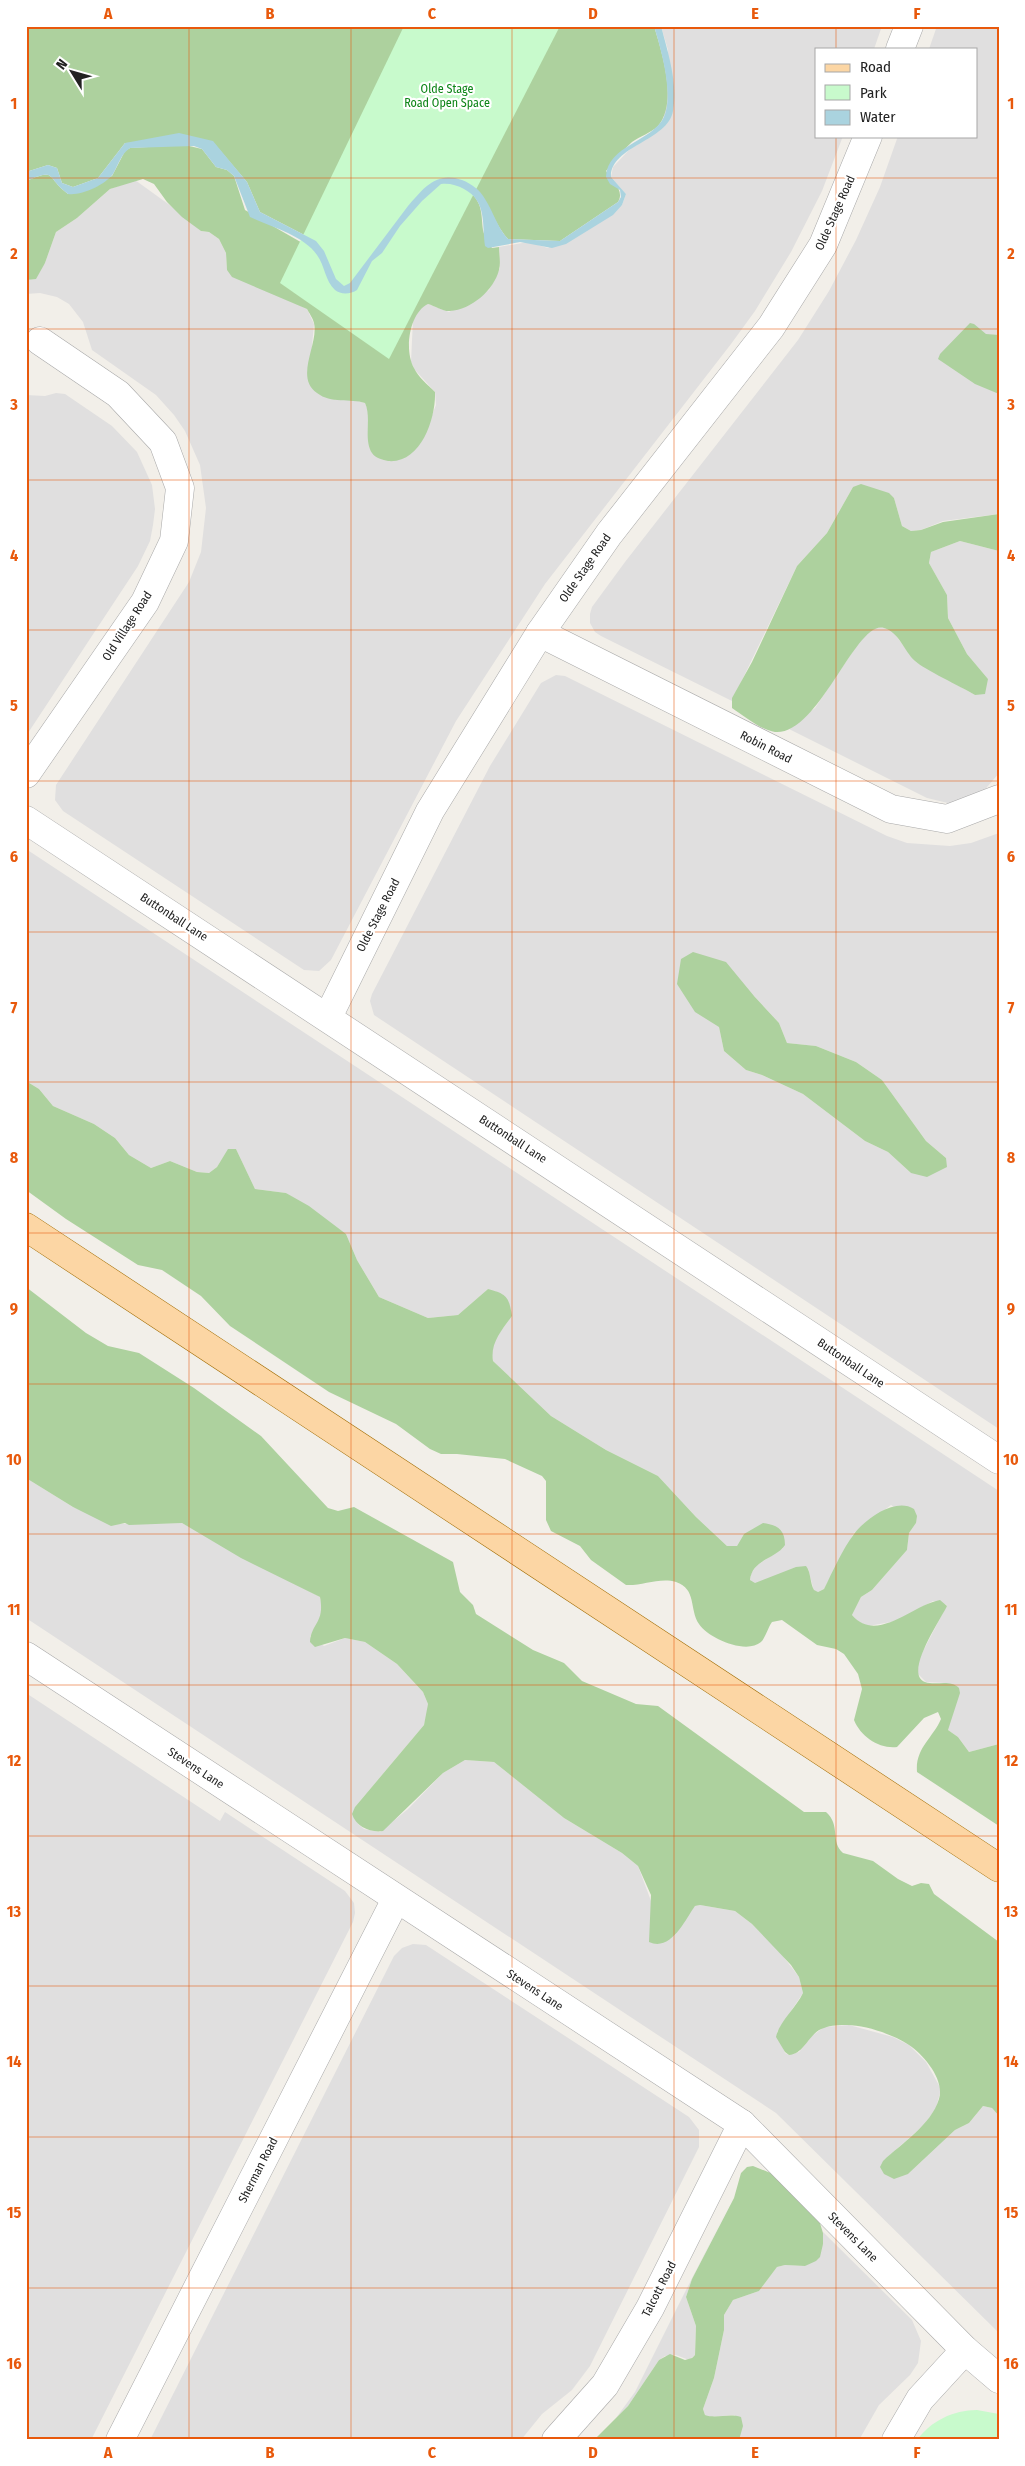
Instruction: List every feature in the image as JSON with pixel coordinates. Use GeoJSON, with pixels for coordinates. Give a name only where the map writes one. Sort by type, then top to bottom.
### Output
{"type":"FeatureCollection","features":[{"type":"Feature","properties":{"kind":"main road"},"geometry":{"type":"LineString","coordinates":[[26,1227],[999,1868]]}},
{"type":"Feature","properties":{"kind":"street"},"geometry":{"type":"LineString","coordinates":[[900,48],[909,26]]}},
{"type":"Feature","properties":{"kind":"street","name":"Olde Stage Road"},"geometry":{"type":"LineString","coordinates":[[328,1017],[430,811],[540,633],[609,534],[770,327],[823,245],[867,138]]}},
{"type":"Feature","properties":{"kind":"street","name":"Old Village Road"},"geometry":{"type":"LineString","coordinates":[[26,774],[145,602],[174,541],[180,488],[163,442],[118,394],[40,341]]}},
{"type":"Feature","properties":{"kind":"street","name":"Robin Road"},"geometry":{"type":"LineString","coordinates":[[540,633],[891,809],[947,819],[999,799]]}},
{"type":"Feature","properties":{"kind":"street","name":"Buttonball Lane"},"geometry":{"type":"LineString","coordinates":[[26,820],[999,1460]]}},
{"type":"Feature","properties":{"kind":"street","name":"Stevens Lane"},"geometry":{"type":"LineString","coordinates":[[26,1656],[742,2124],[965,2350],[999,2379]]}},
{"type":"Feature","properties":{"kind":"street","name":"Sherman Road"},"geometry":{"type":"LineString","coordinates":[[120,2440],[396,1899]]}},
{"type":"Feature","properties":{"kind":"street","name":"Talcott Road"},"geometry":{"type":"LineString","coordinates":[[556,2440],[605,2385],[650,2308],[742,2124]]}},
{"type":"Feature","properties":{"kind":"street"},"geometry":{"type":"LineString","coordinates":[[896,2440],[920,2399],[965,2350]]}},
{"type":"Feature","properties":{"kind":"shaded area"},"geometry":{"type":"Polygon","coordinates":[[[661,26],[882,26],[874,48],[815,48],[815,138],[842,138],[822,191],[791,252],[755,311],[731,344],[545,584],[456,721],[331,960],[319,971],[304,970],[63,811],[55,800],[56,785],[189,582],[201,552],[206,508],[200,465],[185,431],[174,415],[156,395],[92,350],[83,322],[69,304],[57,297],[40,293],[26,294],[26,280],[28,281],[45,263],[56,232],[77,218],[110,189],[135,180],[201,231],[209,232],[219,239],[226,253],[227,270],[307,309],[314,324],[312,346],[335,400],[355,400],[365,403],[369,413],[369,445],[420,444],[436,405],[435,392],[415,370],[411,362],[413,319],[421,307],[428,304],[449,312],[489,290],[500,268],[499,247],[528,242],[548,248],[622,205],[626,194],[611,177],[613,167],[628,151],[663,127],[668,50],[661,26]]]}},
{"type":"Feature","properties":{"kind":"shaded area"},"geometry":{"type":"Polygon","coordinates":[[[937,26],[999,26],[999,514],[943,521],[921,530],[911,531],[902,526],[894,498],[853,487],[827,533],[797,566],[732,701],[595,632],[590,623],[592,607],[798,340],[829,291],[856,240],[880,187],[897,138],[978,138],[978,48],[929,48],[937,26]]]}},
{"type":"Feature","properties":{"kind":"shaded area"},"geometry":{"type":"Polygon","coordinates":[[[56,393],[65,394],[112,426],[137,452],[152,485],[155,509],[150,541],[138,566],[26,736],[26,395],[45,396],[56,393]]]}},
{"type":"Feature","properties":{"kind":"shaded area"},"geometry":{"type":"Polygon","coordinates":[[[960,541],[999,551],[999,773],[982,793],[952,804],[927,798],[789,729],[815,708],[862,638],[875,628],[882,627],[893,632],[916,662],[975,695],[988,679],[967,654],[948,618],[947,595],[929,563],[931,552],[960,541]]]}},
{"type":"Feature","properties":{"kind":"shaded area"},"geometry":{"type":"Polygon","coordinates":[[[556,675],[565,676],[887,836],[907,843],[950,846],[971,843],[999,833],[999,1429],[374,1015],[370,1001],[372,994],[490,766],[541,683],[556,675]],[[754,996],[719,1027],[724,1051],[746,1070],[762,1075],[803,1094],[865,1141],[888,1152],[911,1173],[946,1158],[926,1141],[882,1080],[856,1062],[816,1046],[787,1043],[779,1023],[754,996]]]}},
{"type":"Feature","properties":{"kind":"shaded area"},"geometry":{"type":"Polygon","coordinates":[[[26,849],[999,1491],[999,1744],[969,1752],[958,1737],[948,1730],[946,1683],[926,1682],[918,1674],[917,1668],[920,1657],[947,1605],[933,1601],[897,1621],[868,1626],[858,1622],[852,1615],[861,1597],[872,1590],[907,1550],[909,1533],[916,1523],[891,1505],[854,1533],[824,1589],[818,1592],[814,1591],[808,1569],[755,1584],[750,1580],[756,1566],[783,1548],[744,1534],[737,1546],[727,1546],[696,1517],[658,1476],[606,1450],[551,1416],[493,1361],[491,1351],[497,1336],[512,1316],[488,1289],[458,1315],[428,1318],[379,1297],[357,1260],[346,1234],[286,1193],[255,1189],[236,1149],[228,1150],[217,1167],[209,1173],[197,1172],[170,1161],[151,1168],[129,1155],[115,1138],[94,1124],[53,1106],[39,1089],[26,1081],[26,849]]]}},
{"type":"Feature","properties":{"kind":"shaded area"},"geometry":{"type":"Polygon","coordinates":[[[26,1478],[73,1507],[115,1524],[182,1523],[320,1597],[323,1612],[310,1637],[324,1646],[345,1638],[365,1642],[397,1664],[423,1692],[428,1704],[427,1714],[424,1725],[355,1807],[358,1824],[364,1829],[380,1832],[408,1809],[443,1773],[465,1760],[494,1762],[564,1818],[622,1853],[638,1866],[651,1901],[670,1939],[695,1906],[700,1905],[735,1911],[752,1924],[779,1951],[799,1977],[803,1993],[777,2032],[785,2053],[789,2055],[799,2052],[812,2036],[824,2027],[849,2025],[893,2037],[909,2045],[926,2062],[941,2089],[936,2108],[925,2124],[883,2161],[908,2174],[955,2130],[969,2123],[983,2106],[992,2108],[999,2116],[999,2333],[776,2113],[26,1618],[26,1478]]]}},
{"type":"Feature","properties":{"kind":"shaded area"},"geometry":{"type":"Polygon","coordinates":[[[26,1693],[220,1821],[225,1812],[345,1891],[354,1903],[355,1913],[353,1922],[91,2440],[26,2440],[26,1693]]]}},
{"type":"Feature","properties":{"kind":"shaded area"},"geometry":{"type":"Polygon","coordinates":[[[413,1944],[426,1945],[689,2117],[699,2130],[699,2147],[590,2366],[572,2390],[542,2414],[521,2440],[150,2440],[394,1956],[402,1948],[413,1944]]]}},
{"type":"Feature","properties":{"kind":"shaded area"},"geometry":{"type":"Polygon","coordinates":[[[736,2192],[692,2279],[686,2297],[696,2326],[695,2355],[689,2360],[676,2355],[665,2356],[659,2360],[628,2406],[616,2418],[635,2392],[684,2294],[736,2192]]]}},
{"type":"Feature","properties":{"kind":"shaded area"},"geometry":{"type":"Polygon","coordinates":[[[823,2232],[912,2320],[921,2341],[918,2363],[910,2375],[879,2405],[859,2440],[739,2440],[740,2436],[735,2415],[709,2417],[705,2415],[703,2409],[714,2378],[724,2330],[724,2315],[733,2300],[759,2291],[777,2267],[785,2265],[805,2266],[823,2244],[823,2232]]]}},
{"type":"Feature","properties":{"kind":"green space"},"geometry":{"type":"Polygon","coordinates":[[[26,26],[654,26],[664,63],[668,91],[667,104],[664,116],[658,126],[632,142],[606,171],[619,190],[620,198],[618,202],[560,241],[508,239],[485,200],[473,187],[465,182],[316,241],[260,212],[247,182],[212,141],[125,143],[98,178],[73,187],[62,183],[57,168],[48,165],[26,172],[26,26]]]}},
{"type":"Feature","properties":{"kind":"green space","name":"Olde Stage Road Open Space"},"geometry":{"type":"Polygon","coordinates":[[[404,26],[560,26],[389,359],[280,283],[404,26]]]}},
{"type":"Feature","properties":{"kind":"green space"},"geometry":{"type":"Polygon","coordinates":[[[185,145],[202,149],[216,167],[227,170],[234,176],[245,210],[311,248],[470,192],[474,196],[481,209],[485,237],[492,248],[499,247],[499,270],[487,291],[466,307],[448,311],[428,304],[416,315],[410,333],[409,352],[418,375],[435,392],[435,403],[424,437],[418,447],[409,455],[400,460],[388,461],[373,455],[368,441],[368,415],[365,403],[334,400],[322,396],[310,386],[307,369],[315,331],[313,321],[307,309],[232,277],[227,270],[226,253],[219,239],[209,232],[201,231],[182,217],[167,202],[154,184],[143,179],[110,189],[77,218],[56,232],[45,263],[36,279],[26,280],[26,181],[47,175],[68,194],[112,176],[125,151],[130,148],[185,145]]]}},
{"type":"Feature","properties":{"kind":"green space"},"geometry":{"type":"Polygon","coordinates":[[[970,323],[986,334],[999,335],[999,394],[975,384],[938,359],[940,354],[970,323]]]}},
{"type":"Feature","properties":{"kind":"green space"},"geometry":{"type":"Polygon","coordinates":[[[861,484],[889,493],[894,498],[902,526],[911,531],[921,530],[943,522],[999,514],[999,551],[960,541],[931,552],[929,563],[947,595],[948,618],[967,654],[988,679],[985,694],[975,695],[920,665],[911,657],[894,633],[884,628],[873,630],[861,641],[807,716],[791,728],[775,732],[764,729],[732,708],[732,698],[752,662],[797,566],[827,533],[853,487],[861,484]]]}},
{"type":"Feature","properties":{"kind":"green space"},"geometry":{"type":"Polygon","coordinates":[[[693,952],[726,962],[779,1023],[787,1043],[816,1046],[856,1062],[882,1080],[926,1141],[946,1158],[947,1167],[927,1177],[911,1173],[888,1152],[865,1141],[803,1094],[762,1075],[746,1070],[724,1051],[719,1027],[695,1012],[677,984],[681,959],[693,952]]]}},
{"type":"Feature","properties":{"kind":"green space"},"geometry":{"type":"Polygon","coordinates":[[[26,1081],[39,1089],[53,1106],[94,1124],[115,1138],[129,1155],[151,1168],[170,1161],[197,1172],[209,1173],[217,1167],[228,1149],[236,1149],[255,1189],[286,1193],[309,1206],[346,1234],[357,1260],[379,1297],[428,1318],[458,1315],[488,1289],[506,1297],[510,1304],[512,1316],[495,1343],[493,1361],[551,1416],[606,1450],[658,1476],[696,1517],[727,1546],[737,1546],[744,1534],[763,1523],[772,1525],[782,1532],[785,1545],[781,1550],[755,1568],[750,1580],[755,1583],[796,1567],[806,1566],[814,1590],[818,1592],[824,1589],[846,1547],[859,1528],[874,1516],[890,1507],[907,1506],[914,1509],[917,1516],[916,1523],[909,1533],[907,1550],[872,1590],[861,1597],[852,1615],[862,1623],[872,1626],[895,1620],[929,1603],[940,1600],[947,1606],[925,1646],[918,1669],[919,1677],[925,1682],[947,1683],[959,1688],[960,1693],[948,1730],[958,1737],[969,1752],[999,1744],[999,1826],[917,1772],[919,1756],[941,1719],[938,1712],[924,1718],[897,1747],[884,1746],[871,1741],[861,1732],[854,1720],[862,1689],[858,1674],[844,1654],[836,1649],[817,1645],[782,1620],[772,1622],[763,1640],[754,1646],[737,1646],[710,1635],[699,1624],[690,1594],[683,1585],[664,1580],[626,1585],[591,1560],[580,1546],[551,1531],[546,1520],[546,1481],[542,1476],[505,1459],[441,1454],[430,1449],[396,1424],[329,1392],[230,1326],[201,1296],[162,1270],[138,1265],[66,1219],[26,1190],[26,1081]]]}},
{"type":"Feature","properties":{"kind":"green space"},"geometry":{"type":"Polygon","coordinates":[[[26,1287],[86,1333],[108,1346],[139,1353],[194,1388],[261,1436],[328,1508],[338,1511],[354,1507],[453,1562],[460,1592],[473,1605],[476,1614],[533,1650],[564,1663],[582,1681],[636,1704],[658,1706],[804,1812],[826,1812],[831,1817],[835,1828],[837,1844],[843,1853],[873,1861],[898,1879],[912,1886],[921,1883],[929,1884],[934,1894],[999,1942],[999,2116],[992,2108],[983,2106],[969,2123],[955,2130],[908,2174],[894,2179],[884,2174],[880,2167],[883,2161],[923,2125],[930,2117],[939,2099],[939,2084],[927,2061],[915,2049],[903,2041],[888,2034],[855,2025],[836,2025],[819,2030],[799,2051],[789,2055],[776,2037],[780,2026],[803,1993],[799,1977],[791,1965],[752,1924],[735,1911],[700,1905],[695,1906],[671,1939],[657,1944],[649,1942],[651,1895],[638,1866],[622,1853],[564,1818],[494,1762],[465,1760],[443,1773],[383,1831],[369,1830],[360,1826],[352,1814],[355,1807],[424,1725],[428,1704],[423,1692],[397,1664],[365,1642],[345,1638],[315,1647],[310,1642],[321,1612],[320,1597],[241,1558],[182,1523],[129,1525],[125,1523],[111,1526],[73,1507],[26,1478],[26,1287]]]}},
{"type":"Feature","properties":{"kind":"green space"},"geometry":{"type":"Polygon","coordinates":[[[753,2166],[773,2174],[819,2220],[823,2233],[823,2244],[820,2257],[816,2261],[805,2266],[785,2265],[777,2267],[759,2291],[733,2300],[724,2315],[724,2330],[714,2378],[703,2409],[705,2415],[709,2416],[741,2417],[743,2426],[739,2440],[594,2440],[628,2406],[659,2360],[670,2354],[685,2360],[695,2355],[696,2326],[686,2297],[692,2279],[734,2198],[741,2173],[747,2167],[753,2166]]]}},
{"type":"Feature","properties":{"kind":"green space"},"geometry":{"type":"Polygon","coordinates":[[[977,2410],[999,2414],[999,2440],[917,2440],[929,2427],[951,2414],[977,2410]]]}},
{"type":"Feature","properties":{"kind":"water"},"geometry":{"type":"Polygon","coordinates":[[[654,26],[661,26],[673,79],[673,111],[669,121],[661,130],[629,150],[613,166],[611,177],[626,194],[622,205],[613,215],[566,244],[552,248],[520,242],[488,248],[485,246],[482,214],[477,200],[456,185],[441,184],[422,201],[400,226],[382,253],[372,261],[357,290],[343,293],[335,290],[327,278],[320,259],[304,242],[286,232],[250,217],[234,176],[227,170],[216,167],[202,149],[194,146],[130,148],[122,156],[109,178],[99,186],[79,193],[68,194],[47,175],[26,181],[26,172],[48,165],[57,168],[62,183],[73,187],[98,178],[125,143],[179,133],[213,141],[247,182],[260,212],[316,241],[324,251],[336,279],[344,286],[350,283],[408,206],[425,187],[445,178],[462,180],[478,190],[508,239],[560,241],[618,202],[621,197],[620,190],[610,184],[606,177],[608,166],[622,151],[658,125],[664,117],[667,108],[667,85],[663,59],[654,26]]]}}]}
